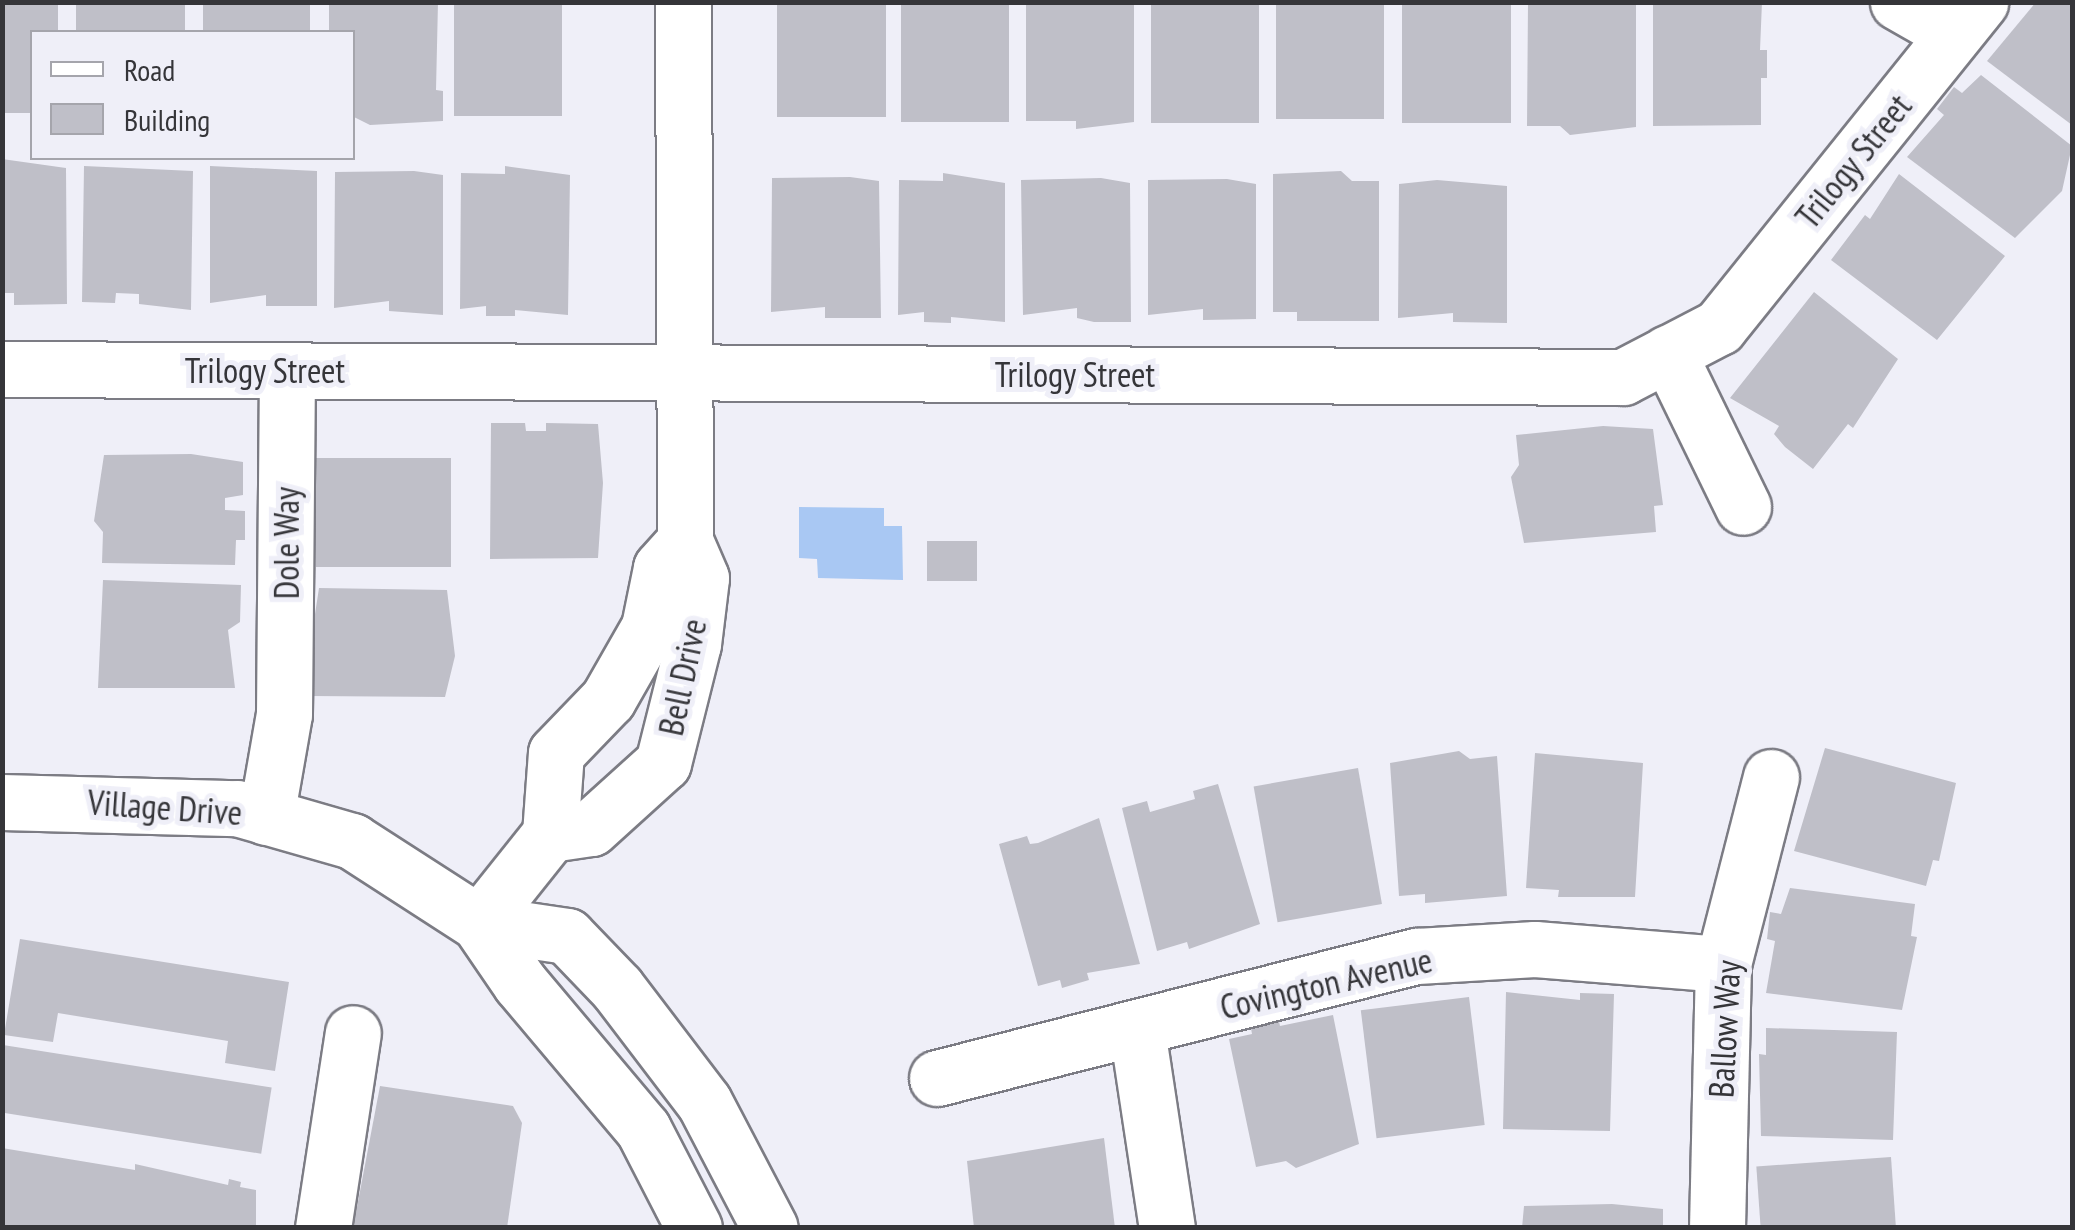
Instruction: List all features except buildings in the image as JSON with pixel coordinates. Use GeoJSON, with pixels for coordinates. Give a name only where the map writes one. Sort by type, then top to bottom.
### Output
{"type":"FeatureCollection","features":[{"type":"Feature","properties":{"kind":"street","name":"Bell Drive"},"geometry":{"type":"LineString","coordinates":[[683,2],[685,540],[701,578],[694,644],[663,764],[591,828],[550,834],[556,753],[608,699],[649,627],[661,568],[685,540]]}},
{"type":"Feature","properties":{"kind":"street"},"geometry":{"type":"LineString","coordinates":[[1898,2],[1967,18]]}},
{"type":"Feature","properties":{"kind":"street","name":"Trilogy Street"},"geometry":{"type":"LineString","coordinates":[[3,369],[1623,377],[1720,327],[1967,18]]}},
{"type":"Feature","properties":{"kind":"street"},"geometry":{"type":"LineString","coordinates":[[1668,354],[1743,507]]}},
{"type":"Feature","properties":{"kind":"street"},"geometry":{"type":"LineString","coordinates":[[2,378],[3,369]]}},
{"type":"Feature","properties":{"kind":"street","name":"Dole Way"},"geometry":{"type":"LineString","coordinates":[[266,816],[284,714],[287,371]]}},
{"type":"Feature","properties":{"kind":"street"},"geometry":{"type":"LineString","coordinates":[[608,699],[672,724]]}},
{"type":"Feature","properties":{"kind":"street","name":"Ballow Way"},"geometry":{"type":"LineString","coordinates":[[1717,1228],[1723,964],[1771,776]]}},
{"type":"Feature","properties":{"kind":"street","name":"Village Drive"},"geometry":{"type":"LineString","coordinates":[[2,802],[201,806],[266,816],[352,841],[479,923],[520,983],[643,1128],[694,1228]]}},
{"type":"Feature","properties":{"kind":"street"},"geometry":{"type":"LineString","coordinates":[[479,923],[550,834]]}},
{"type":"Feature","properties":{"kind":"street","name":"Village Drive"},"geometry":{"type":"LineString","coordinates":[[479,923],[567,936],[617,988],[704,1102],[770,1228]]}},
{"type":"Feature","properties":{"kind":"street","name":"Covington Avenue"},"geometry":{"type":"LineString","coordinates":[[937,1078],[1417,956],[1534,949],[1723,964]]}},
{"type":"Feature","properties":{"kind":"street"},"geometry":{"type":"LineString","coordinates":[[1137,1030],[1167,1228]]}},
{"type":"Feature","properties":{"kind":"street"},"geometry":{"type":"LineString","coordinates":[[323,1228],[353,1033]]}},
{"type":"Feature","properties":{"kind":"water"},"geometry":{"type":"Polygon","coordinates":[[[799,507],[884,508],[884,526],[902,526],[903,580],[818,578],[817,559],[799,558],[799,507]]]}}]}
